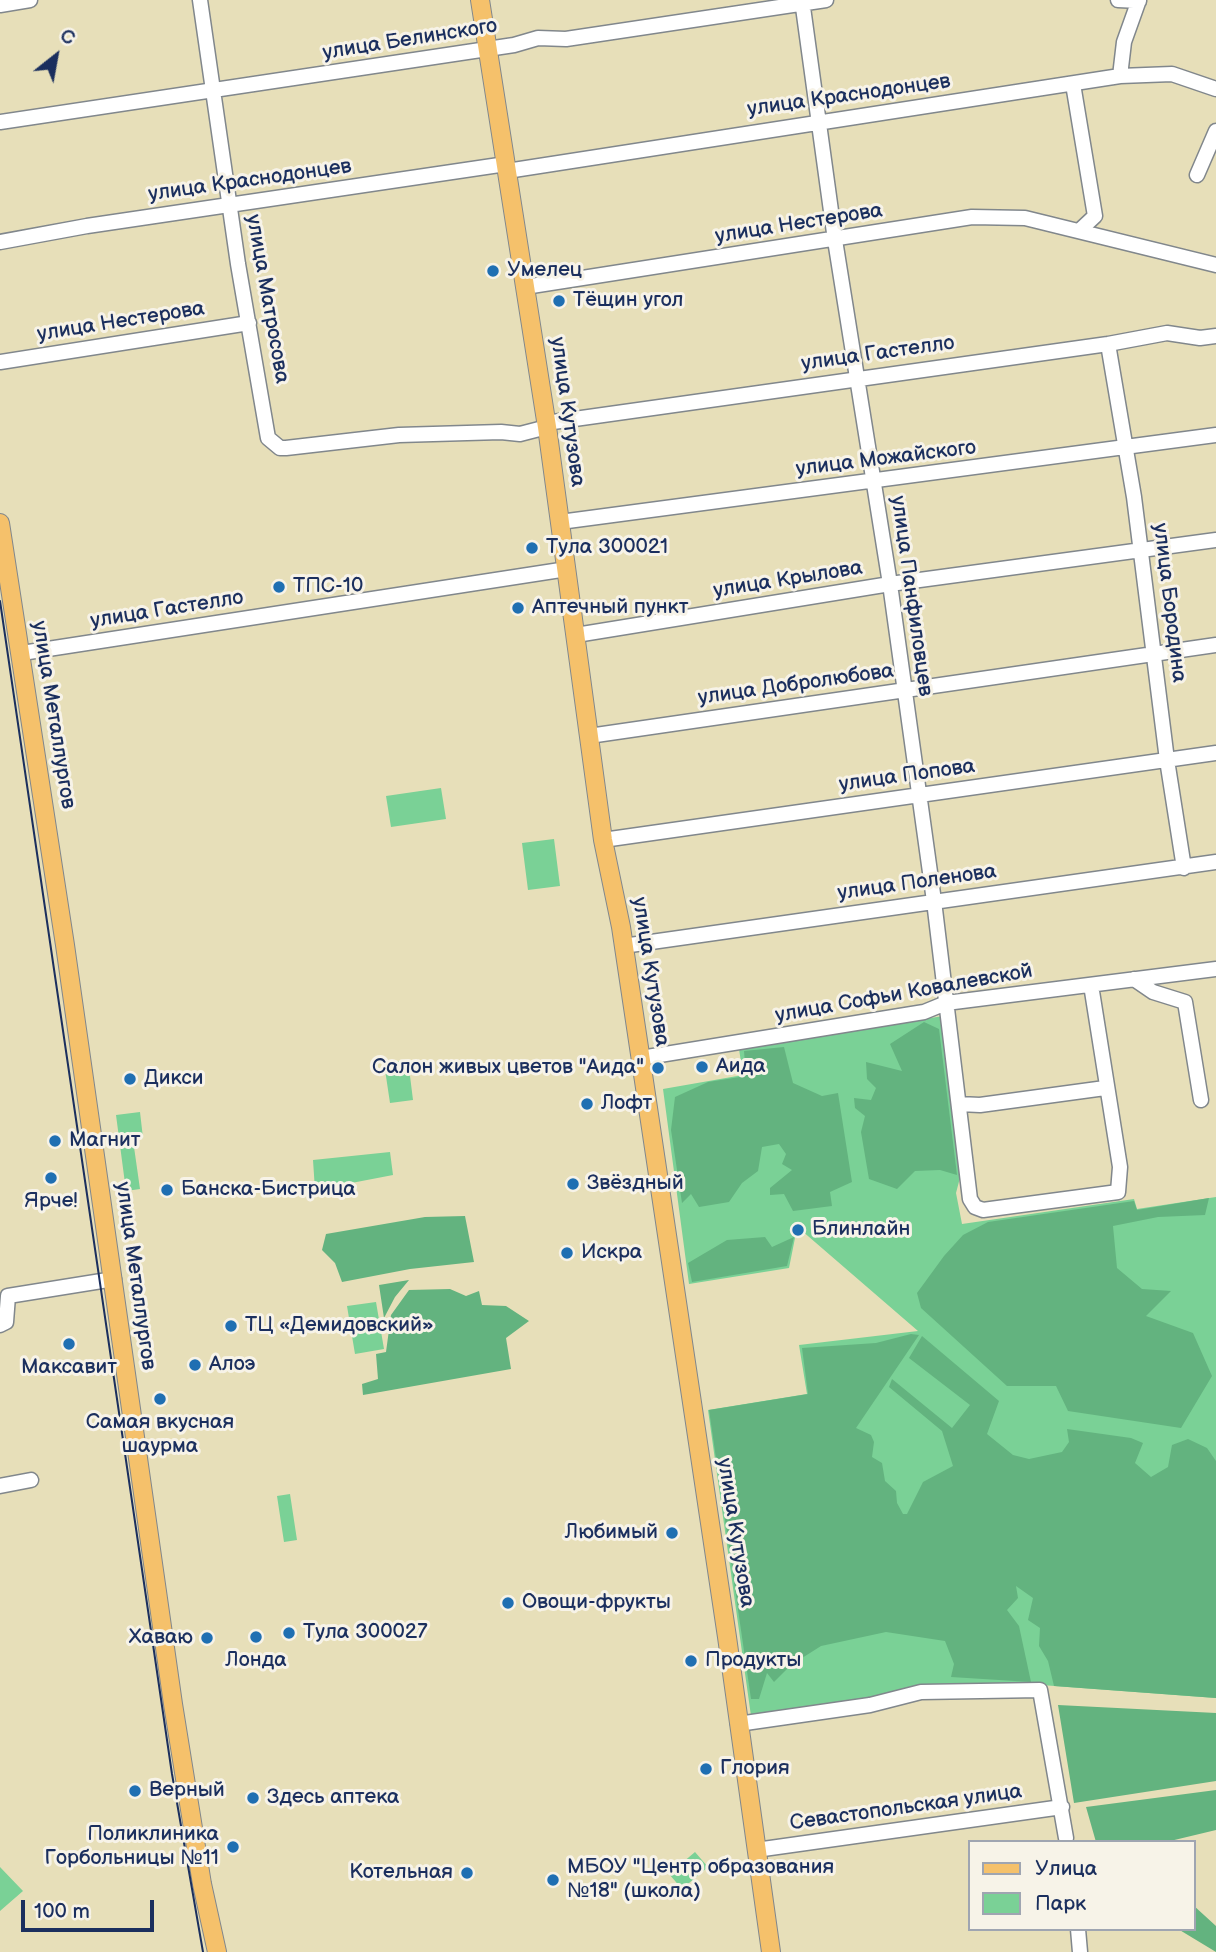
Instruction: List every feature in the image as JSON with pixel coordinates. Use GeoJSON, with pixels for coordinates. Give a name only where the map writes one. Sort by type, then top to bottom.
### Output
{"type":"FeatureCollection","features":[{"type":"Feature","properties":{"kind":"main road","name":"улица Кутузова"},"geometry":{"type":"LineString","coordinates":[[480,0],[546,425],[603,840],[641,1058],[771,1952]]}},
{"type":"Feature","properties":{"kind":"main road","name":"улица Металлургов"},"geometry":{"type":"LineString","coordinates":[[0,523],[22,653],[114,1279],[173,1704],[202,1884],[217,1952]]}},
{"type":"Feature","properties":{"kind":"street"},"geometry":{"type":"LineString","coordinates":[[0,5],[30,0]]}},
{"type":"Feature","properties":{"kind":"street","name":"улица Матросова"},"geometry":{"type":"LineString","coordinates":[[200,0],[229,206],[268,438]]}},
{"type":"Feature","properties":{"kind":"street","name":"улица Белинского"},"geometry":{"type":"LineString","coordinates":[[0,122],[514,45],[538,38],[566,39],[826,0]]}},
{"type":"Feature","properties":{"kind":"street"},"geometry":{"type":"LineString","coordinates":[[1118,0],[1139,0],[1124,42],[1120,76]]}},
{"type":"Feature","properties":{"kind":"street","name":"улица Панфиловцев"},"geometry":{"type":"LineString","coordinates":[[802,2],[817,121],[890,584],[934,901],[970,1199],[975,1208],[983,1210],[1118,1192],[1120,1167],[1105,1088]]}},
{"type":"Feature","properties":{"kind":"street","name":"улица Краснодонцев"},"geometry":{"type":"LineString","coordinates":[[0,242],[1120,76],[1172,74],[1216,89]]}},
{"type":"Feature","properties":{"kind":"street"},"geometry":{"type":"LineString","coordinates":[[1073,84],[1095,216],[1079,232]]}},
{"type":"Feature","properties":{"kind":"street"},"geometry":{"type":"LineString","coordinates":[[1197,175],[1216,131]]}},
{"type":"Feature","properties":{"kind":"street","name":"улица Нестерова"},"geometry":{"type":"LineString","coordinates":[[525,287],[972,217],[1025,218],[1216,265]]}},
{"type":"Feature","properties":{"kind":"street","name":"улица Нестерова"},"geometry":{"type":"LineString","coordinates":[[0,362],[249,323]]}},
{"type":"Feature","properties":{"kind":"street","name":"улица Гастелло"},"geometry":{"type":"LineString","coordinates":[[268,438],[280,448],[399,435],[501,432],[520,434],[546,425],[1108,344],[1167,333],[1200,338],[1216,336]]}},
{"type":"Feature","properties":{"kind":"street","name":"улица Бородина"},"geometry":{"type":"LineString","coordinates":[[1108,344],[1141,552],[1167,760],[1184,868]]}},
{"type":"Feature","properties":{"kind":"street","name":"улица Можайского"},"geometry":{"type":"LineString","coordinates":[[560,522],[1216,435]]}},
{"type":"Feature","properties":{"kind":"street","name":"улица Крылова"},"geometry":{"type":"LineString","coordinates":[[576,635],[890,584],[1216,540]]}},
{"type":"Feature","properties":{"kind":"street","name":"улица Гастелло"},"geometry":{"type":"LineString","coordinates":[[22,653],[567,569]]}},
{"type":"Feature","properties":{"kind":"street","name":"улица Добролюбова"},"geometry":{"type":"LineString","coordinates":[[589,736],[1216,645]]}},
{"type":"Feature","properties":{"kind":"street","name":"улица Попова"},"geometry":{"type":"LineString","coordinates":[[603,840],[1216,753]]}},
{"type":"Feature","properties":{"kind":"street","name":"улица Поленова"},"geometry":{"type":"LineString","coordinates":[[623,946],[1216,862]]}},
{"type":"Feature","properties":{"kind":"street","name":"улица Софьи Ковалевской"},"geometry":{"type":"LineString","coordinates":[[641,1058],[900,1017],[946,1003],[1216,969]]}},
{"type":"Feature","properties":{"kind":"street"},"geometry":{"type":"LineString","coordinates":[[1134,979],[1153,992],[1185,1002],[1201,1100]]}},
{"type":"Feature","properties":{"kind":"street"},"geometry":{"type":"LineString","coordinates":[[959,1104],[980,1105],[1105,1088],[1091,985]]}},
{"type":"Feature","properties":{"kind":"street"},"geometry":{"type":"LineString","coordinates":[[0,1325],[6,1322],[8,1296],[114,1279]]}},
{"type":"Feature","properties":{"kind":"street"},"geometry":{"type":"LineString","coordinates":[[0,1486],[30,1480]]}},
{"type":"Feature","properties":{"kind":"street"},"geometry":{"type":"LineString","coordinates":[[738,1724],[870,1705],[921,1692],[1040,1690],[1066,1838]]}},
{"type":"Feature","properties":{"kind":"street","name":"Севастопольская улица"},"geometry":{"type":"LineString","coordinates":[[756,1850],[1062,1807]]}},
{"type":"Feature","properties":{"kind":"street"},"geometry":{"type":"LineString","coordinates":[[1078,1931],[1080,1952]]}},
{"type":"Feature","properties":{"kind":"green space"},"geometry":{"type":"Polygon","coordinates":[[[441,788],[446,819],[391,827],[386,796],[441,788]]]}},
{"type":"Feature","properties":{"kind":"green space"},"geometry":{"type":"Polygon","coordinates":[[[554,839],[560,886],[528,890],[522,843],[554,839]]]}},
{"type":"Feature","properties":{"kind":"green space"},"geometry":{"type":"Polygon","coordinates":[[[943,1016],[962,1170],[956,1193],[962,1224],[1134,1199],[1137,1209],[1216,1197],[1216,1698],[1041,1685],[872,1700],[751,1716],[708,1410],[807,1394],[799,1345],[918,1331],[801,1230],[796,1233],[789,1268],[689,1284],[663,1089],[743,1075],[739,1049],[943,1016]]]}},
{"type":"Feature","properties":{"kind":"green space"},"geometry":{"type":"Polygon","coordinates":[[[924,1022],[939,1029],[957,1175],[940,1170],[915,1171],[897,1189],[869,1179],[861,1132],[865,1116],[855,1108],[854,1098],[871,1100],[876,1088],[867,1079],[866,1062],[902,1071],[890,1044],[924,1022]]]}},
{"type":"Feature","properties":{"kind":"green space"},"geometry":{"type":"Polygon","coordinates":[[[784,1047],[793,1083],[822,1096],[838,1093],[852,1182],[830,1192],[832,1206],[793,1211],[784,1194],[770,1195],[770,1188],[792,1170],[782,1164],[786,1154],[779,1144],[762,1147],[758,1171],[742,1183],[729,1202],[699,1207],[691,1194],[682,1203],[671,1130],[675,1097],[708,1082],[746,1076],[744,1051],[784,1047]]]}},
{"type":"Feature","properties":{"kind":"green space"},"geometry":{"type":"Polygon","coordinates":[[[408,1060],[413,1100],[390,1103],[384,1063],[408,1060]]]}},
{"type":"Feature","properties":{"kind":"green space"},"geometry":{"type":"Polygon","coordinates":[[[140,1112],[143,1138],[133,1140],[140,1189],[126,1191],[116,1115],[140,1112]]]}},
{"type":"Feature","properties":{"kind":"green space"},"geometry":{"type":"Polygon","coordinates":[[[390,1152],[393,1175],[315,1190],[313,1160],[390,1152]]]}},
{"type":"Feature","properties":{"kind":"green space"},"geometry":{"type":"Polygon","coordinates":[[[1209,1198],[1205,1215],[1158,1217],[1113,1226],[1117,1268],[1142,1289],[1171,1291],[1146,1316],[1193,1333],[1212,1376],[1181,1428],[1068,1411],[1056,1386],[1007,1386],[921,1308],[917,1293],[944,1256],[963,1235],[988,1222],[1134,1201],[1137,1210],[1209,1198]]]}},
{"type":"Feature","properties":{"kind":"green space"},"geometry":{"type":"Polygon","coordinates":[[[465,1216],[474,1262],[410,1269],[342,1282],[335,1263],[322,1250],[326,1234],[425,1217],[465,1216]]]}},
{"type":"Feature","properties":{"kind":"green space"},"geometry":{"type":"Polygon","coordinates":[[[765,1237],[772,1247],[794,1237],[787,1266],[692,1282],[688,1263],[727,1240],[765,1237]]]}},
{"type":"Feature","properties":{"kind":"green space"},"geometry":{"type":"Polygon","coordinates":[[[409,1280],[395,1297],[384,1318],[379,1285],[409,1280]]]}},
{"type":"Feature","properties":{"kind":"green space"},"geometry":{"type":"Polygon","coordinates":[[[450,1289],[466,1296],[479,1291],[482,1305],[506,1306],[529,1321],[506,1338],[511,1369],[363,1395],[362,1384],[378,1379],[376,1354],[386,1352],[391,1315],[409,1290],[450,1289]]]}},
{"type":"Feature","properties":{"kind":"green space"},"geometry":{"type":"Polygon","coordinates":[[[376,1302],[384,1349],[355,1354],[347,1306],[376,1302]]]}},
{"type":"Feature","properties":{"kind":"green space"},"geometry":{"type":"Polygon","coordinates":[[[911,1334],[919,1335],[856,1428],[871,1435],[874,1442],[872,1457],[882,1463],[885,1481],[896,1491],[897,1503],[903,1514],[907,1514],[923,1482],[953,1466],[942,1431],[889,1387],[892,1379],[952,1428],[970,1405],[909,1358],[922,1336],[999,1401],[987,1434],[1013,1455],[1029,1459],[1062,1452],[1069,1442],[1067,1429],[1131,1438],[1143,1443],[1135,1463],[1151,1477],[1168,1467],[1172,1445],[1188,1439],[1207,1448],[1216,1461],[1216,1698],[1054,1686],[1048,1661],[1039,1646],[1040,1628],[1028,1620],[1033,1598],[1016,1586],[1018,1598],[1007,1610],[1019,1626],[1031,1682],[951,1677],[954,1664],[945,1641],[886,1632],[821,1646],[791,1665],[774,1682],[767,1673],[759,1699],[751,1699],[709,1410],[808,1394],[802,1348],[876,1343],[911,1334]]]}},
{"type":"Feature","properties":{"kind":"green space"},"geometry":{"type":"Polygon","coordinates":[[[290,1494],[297,1540],[284,1542],[277,1496],[290,1494]]]}},
{"type":"Feature","properties":{"kind":"green space"},"geometry":{"type":"Polygon","coordinates":[[[1058,1705],[1216,1713],[1216,1781],[1074,1803],[1058,1705]]]}},
{"type":"Feature","properties":{"kind":"green space"},"geometry":{"type":"Polygon","coordinates":[[[1216,1790],[1216,1830],[1174,1840],[1095,1840],[1086,1807],[1216,1790]]]}},
{"type":"Feature","properties":{"kind":"green space"},"geometry":{"type":"Polygon","coordinates":[[[695,1852],[708,1867],[682,1889],[669,1874],[695,1852]]]}},
{"type":"Feature","properties":{"kind":"green space"},"geometry":{"type":"Polygon","coordinates":[[[0,1867],[23,1891],[0,1911],[0,1867]]]}},
{"type":"Feature","properties":{"kind":"green space"},"geometry":{"type":"Polygon","coordinates":[[[1195,1907],[1216,1926],[1216,1952],[1181,1931],[1195,1931],[1195,1907]]]}},
{"type":"Feature","properties":{"kind":"tram line"},"geometry":{"type":"LineString","coordinates":[[0,601],[172,1774],[203,1952]]}},
{"type":"Feature","properties":{"kind":"place","name":"Умелец"},"geometry":{"type":"Point","coordinates":[493,271]}},
{"type":"Feature","properties":{"kind":"place","name":"Тёщин угол"},"geometry":{"type":"Point","coordinates":[559,301]}},
{"type":"Feature","properties":{"kind":"place","name":"Тула 300021"},"geometry":{"type":"Point","coordinates":[532,548]}},
{"type":"Feature","properties":{"kind":"place","name":"ТПС-10"},"geometry":{"type":"Point","coordinates":[279,587]}},
{"type":"Feature","properties":{"kind":"place","name":"Аптечный пункт"},"geometry":{"type":"Point","coordinates":[518,608]}},
{"type":"Feature","properties":{"kind":"place","name":"Аида"},"geometry":{"type":"Point","coordinates":[702,1067]}},
{"type":"Feature","properties":{"kind":"place","name":"Салон живых цветов \"Аида\""},"geometry":{"type":"Point","coordinates":[658,1068]}},
{"type":"Feature","properties":{"kind":"place","name":"Дикси"},"geometry":{"type":"Point","coordinates":[130,1079]}},
{"type":"Feature","properties":{"kind":"place","name":"Лофт"},"geometry":{"type":"Point","coordinates":[587,1104]}},
{"type":"Feature","properties":{"kind":"place","name":"Магнит"},"geometry":{"type":"Point","coordinates":[55,1141]}},
{"type":"Feature","properties":{"kind":"place","name":"Ярче!"},"geometry":{"type":"Point","coordinates":[51,1178]}},
{"type":"Feature","properties":{"kind":"place","name":"Звёздный"},"geometry":{"type":"Point","coordinates":[573,1184]}},
{"type":"Feature","properties":{"kind":"place","name":"Банска-Бистрица"},"geometry":{"type":"Point","coordinates":[167,1190]}},
{"type":"Feature","properties":{"kind":"place","name":"Блинлайн"},"geometry":{"type":"Point","coordinates":[798,1230]}},
{"type":"Feature","properties":{"kind":"place","name":"Искра"},"geometry":{"type":"Point","coordinates":[567,1253]}},
{"type":"Feature","properties":{"kind":"place","name":"ТЦ «Демидовский»"},"geometry":{"type":"Point","coordinates":[231,1326]}},
{"type":"Feature","properties":{"kind":"place","name":"Максавит"},"geometry":{"type":"Point","coordinates":[69,1344]}},
{"type":"Feature","properties":{"kind":"place","name":"Алоэ"},"geometry":{"type":"Point","coordinates":[195,1365]}},
{"type":"Feature","properties":{"kind":"place","name":"Самая вкусная шаурма"},"geometry":{"type":"Point","coordinates":[160,1399]}},
{"type":"Feature","properties":{"kind":"place","name":"Любимый"},"geometry":{"type":"Point","coordinates":[672,1533]}},
{"type":"Feature","properties":{"kind":"place","name":"Овощи-фрукты"},"geometry":{"type":"Point","coordinates":[508,1603]}},
{"type":"Feature","properties":{"kind":"place","name":"Тула 300027"},"geometry":{"type":"Point","coordinates":[289,1633]}},
{"type":"Feature","properties":{"kind":"place","name":"Лонда"},"geometry":{"type":"Point","coordinates":[256,1637]}},
{"type":"Feature","properties":{"kind":"place","name":"Хаваю"},"geometry":{"type":"Point","coordinates":[207,1638]}},
{"type":"Feature","properties":{"kind":"place","name":"Продукты"},"geometry":{"type":"Point","coordinates":[691,1661]}},
{"type":"Feature","properties":{"kind":"place","name":"Глория"},"geometry":{"type":"Point","coordinates":[706,1769]}},
{"type":"Feature","properties":{"kind":"place","name":"Верный"},"geometry":{"type":"Point","coordinates":[135,1791]}},
{"type":"Feature","properties":{"kind":"place","name":"Здесь аптека"},"geometry":{"type":"Point","coordinates":[253,1798]}},
{"type":"Feature","properties":{"kind":"place","name":"Поликлиника Горбольницы №11"},"geometry":{"type":"Point","coordinates":[233,1847]}},
{"type":"Feature","properties":{"kind":"place","name":"Котельная"},"geometry":{"type":"Point","coordinates":[467,1873]}},
{"type":"Feature","properties":{"kind":"place","name":"МБОУ \"Центр образования №18\" (школа)"},"geometry":{"type":"Point","coordinates":[553,1880]}}]}
